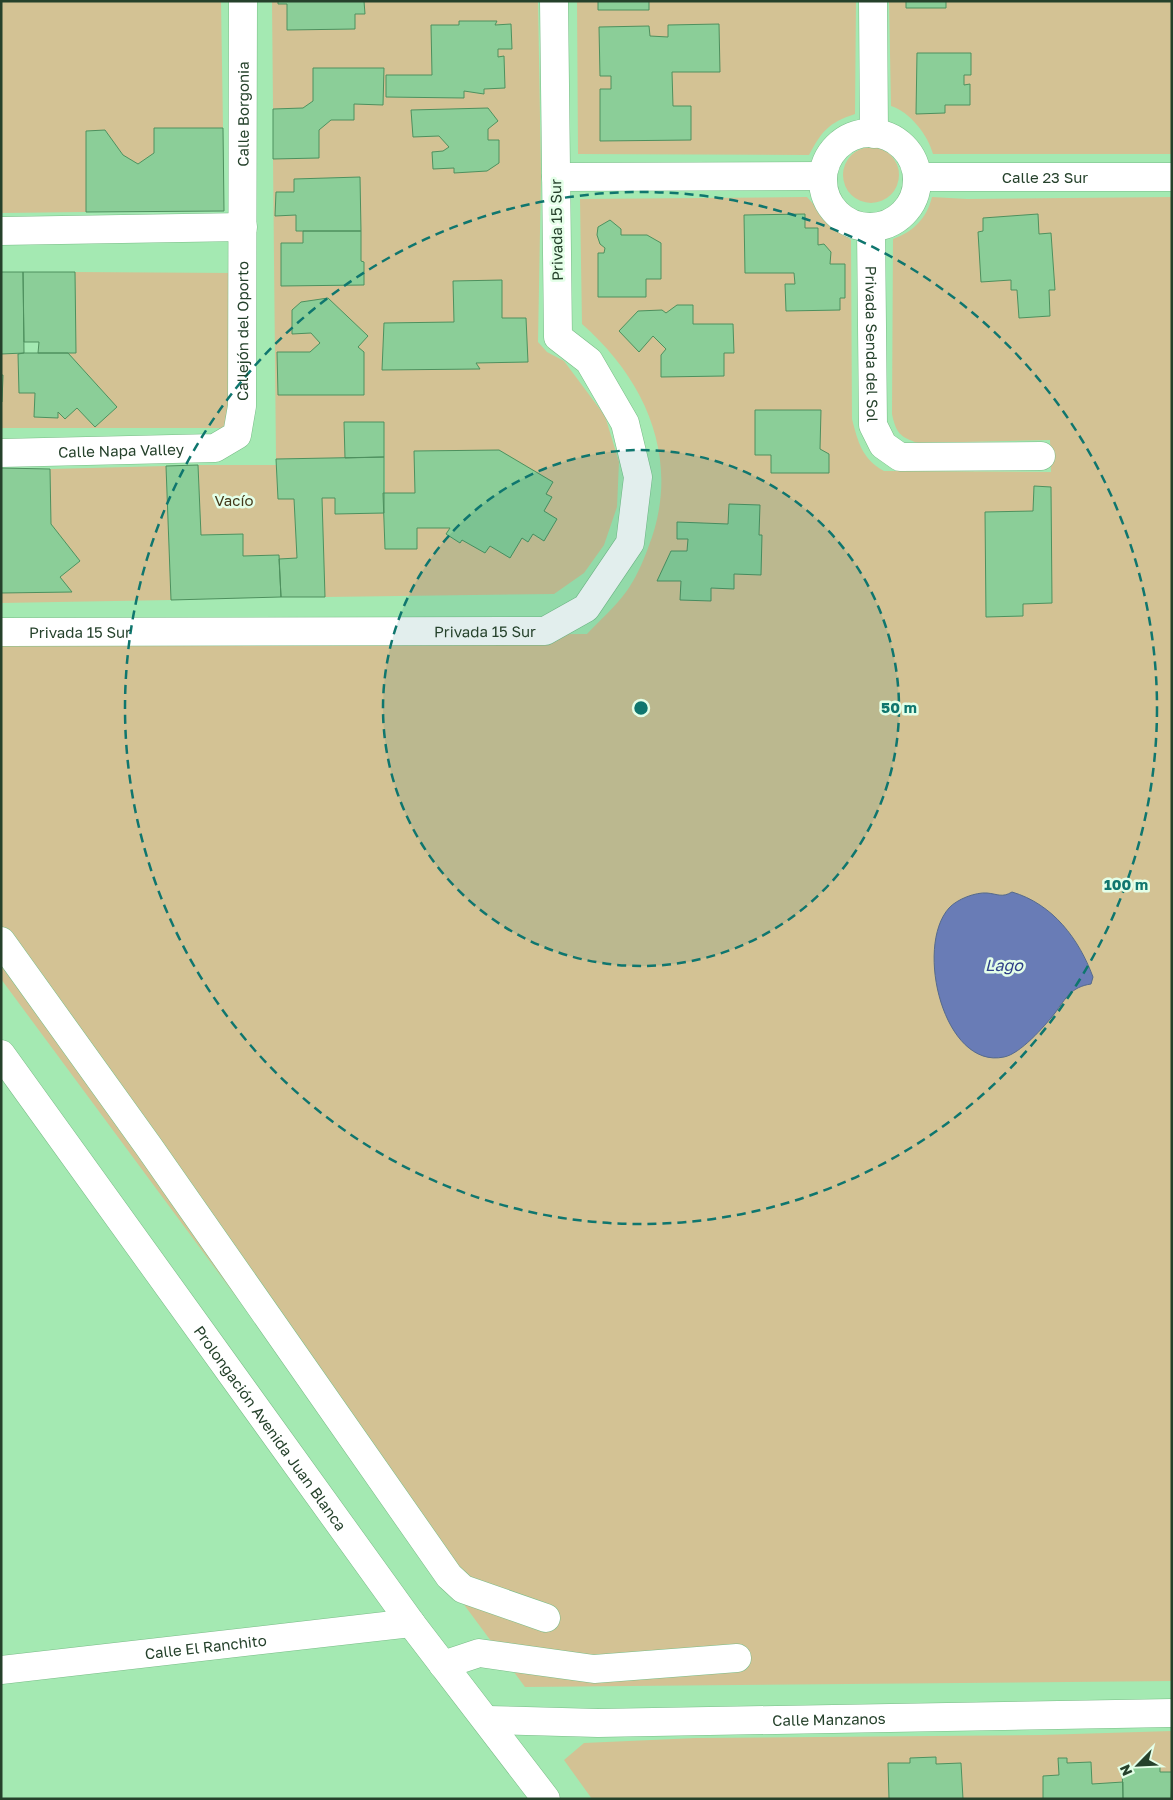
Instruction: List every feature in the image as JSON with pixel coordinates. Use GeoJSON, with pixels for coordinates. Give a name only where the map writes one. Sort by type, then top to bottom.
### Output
{"type":"FeatureCollection","features":[{"type":"Feature","properties":{"kind":"street","name":"Calle Borgonia"},"geometry":{"type":"LineString","coordinates":[[243,1],[243,227]]}},
{"type":"Feature","properties":{"kind":"street","name":"Privada 15 Sur"},"geometry":{"type":"LineString","coordinates":[[1,632],[545,631],[586,608],[630,544],[638,477],[625,423],[589,361],[558,337],[554,1]]}},
{"type":"Feature","properties":{"kind":"street"},"geometry":{"type":"LineString","coordinates":[[873,1],[874,134]]}},
{"type":"Feature","properties":{"kind":"street"},"geometry":{"type":"LineString","coordinates":[[859,134],[874,134],[887,136],[908,152],[917,177],[916,192],[910,206],[900,218],[886,225],[871,228],[856,226],[842,218],[831,207],[824,192],[823,176],[827,162],[834,150],[846,140],[859,134]]}},
{"type":"Feature","properties":{"kind":"street"},"geometry":{"type":"LineString","coordinates":[[556,177],[823,176]]}},
{"type":"Feature","properties":{"kind":"street","name":"Calle 23 Sur"},"geometry":{"type":"LineString","coordinates":[[917,177],[1172,177]]}},
{"type":"Feature","properties":{"kind":"street"},"geometry":{"type":"LineString","coordinates":[[1,231],[243,227]]}},
{"type":"Feature","properties":{"kind":"street","name":"Callejón del Oporto"},"geometry":{"type":"LineString","coordinates":[[237,435],[242,406],[243,227]]}},
{"type":"Feature","properties":{"kind":"street","name":"Privada Senda del Sol"},"geometry":{"type":"LineString","coordinates":[[871,228],[873,425],[883,445],[900,457],[1041,456]]}},
{"type":"Feature","properties":{"kind":"street","name":"Calle Napa Valley"},"geometry":{"type":"LineString","coordinates":[[1,453],[214,448],[237,435]]}},
{"type":"Feature","properties":{"kind":"street"},"geometry":{"type":"LineString","coordinates":[[1,941],[149,1147],[449,1576],[463,1589],[546,1618]]}},
{"type":"Feature","properties":{"kind":"street","name":"Prolongación Avenida Juan Blanca"},"geometry":{"type":"LineString","coordinates":[[1,1054],[411,1623],[546,1799]]}},
{"type":"Feature","properties":{"kind":"street","name":"Calle El Ranchito"},"geometry":{"type":"LineString","coordinates":[[1,1670],[411,1623]]}},
{"type":"Feature","properties":{"kind":"street"},"geometry":{"type":"LineString","coordinates":[[443,1665],[478,1653],[594,1669],[737,1658]]}},
{"type":"Feature","properties":{"kind":"street","name":"Calle Manzanos"},"geometry":{"type":"LineString","coordinates":[[487,1720],[598,1723],[1172,1713]]}},
{"type":"Feature","properties":{"kind":"green space"},"geometry":{"type":"Polygon","coordinates":[[[1,1],[221,1],[223,128],[154,128],[154,153],[138,164],[123,155],[105,130],[86,131],[86,212],[1,213],[1,1]]]}},
{"type":"Feature","properties":{"kind":"green space"},"geometry":{"type":"Polygon","coordinates":[[[272,1],[287,4],[287,30],[355,29],[355,14],[365,13],[364,1],[538,1],[541,176],[538,342],[547,352],[564,361],[605,416],[619,462],[617,507],[604,545],[584,573],[554,594],[325,597],[322,498],[335,498],[335,514],[384,513],[385,549],[417,549],[417,528],[450,528],[446,535],[460,543],[462,540],[485,553],[490,546],[510,558],[522,538],[528,542],[533,534],[544,541],[557,519],[544,511],[552,498],[546,494],[552,482],[499,450],[414,451],[415,493],[385,494],[384,422],[345,458],[276,459],[273,159],[319,158],[319,130],[331,120],[354,120],[354,104],[383,104],[384,68],[313,68],[313,101],[303,108],[273,109],[272,1]],[[459,21],[459,25],[432,25],[432,75],[386,75],[386,97],[463,98],[464,91],[484,94],[484,89],[505,88],[504,57],[498,57],[498,49],[512,49],[511,24],[495,25],[496,21],[459,21]],[[360,177],[294,179],[294,192],[276,193],[276,216],[296,215],[296,231],[303,231],[303,243],[281,243],[281,286],[364,285],[364,262],[361,261],[360,177]],[[502,281],[454,322],[384,323],[383,370],[479,369],[476,363],[528,362],[526,318],[502,318],[502,281]]]}},
{"type":"Feature","properties":{"kind":"green space"},"geometry":{"type":"Polygon","coordinates":[[[577,1],[598,1],[598,10],[649,10],[649,1],[856,1],[855,114],[838,121],[827,129],[809,155],[578,154],[577,1]]]}},
{"type":"Feature","properties":{"kind":"green space"},"geometry":{"type":"Polygon","coordinates":[[[889,1],[1172,1],[1172,154],[933,154],[927,139],[917,125],[905,113],[891,106],[889,1]],[[917,53],[916,113],[945,113],[945,105],[970,105],[970,85],[964,85],[964,75],[971,75],[971,53],[917,53]]]}},
{"type":"Feature","properties":{"kind":"green space"},"geometry":{"type":"Polygon","coordinates":[[[865,147],[877,147],[887,151],[895,159],[899,175],[895,191],[887,199],[877,203],[865,203],[855,199],[847,191],[843,181],[843,169],[847,159],[855,151],[865,147]]]}},
{"type":"Feature","properties":{"kind":"green space"},"geometry":{"type":"Polygon","coordinates":[[[807,197],[834,227],[851,240],[852,419],[862,449],[871,461],[884,471],[1051,472],[1050,440],[918,443],[907,439],[897,430],[892,414],[893,239],[913,228],[923,218],[932,197],[967,199],[1172,197],[1172,1681],[525,1687],[1,979],[1,638],[587,634],[626,592],[644,559],[658,516],[661,485],[659,455],[652,426],[641,398],[625,372],[605,347],[582,324],[580,199],[807,197]],[[805,214],[744,215],[745,273],[794,273],[795,284],[785,284],[786,311],[840,310],[840,298],[845,297],[845,264],[830,264],[831,252],[824,244],[818,245],[818,228],[805,228],[805,214]],[[610,220],[598,227],[598,239],[605,248],[604,253],[598,254],[599,297],[646,297],[646,279],[661,279],[661,244],[647,235],[621,235],[621,229],[610,220]],[[1034,486],[1033,511],[985,512],[986,617],[1023,616],[1023,604],[1052,602],[1051,487],[1034,486]]]}},
{"type":"Feature","properties":{"kind":"green space"},"geometry":{"type":"Polygon","coordinates":[[[75,272],[235,273],[234,428],[1,428],[1,354],[18,354],[19,392],[35,393],[34,417],[57,418],[58,412],[77,408],[95,427],[117,407],[68,353],[76,353],[75,272]]]}},
{"type":"Feature","properties":{"kind":"green space","name":"Vacío"},"geometry":{"type":"Polygon","coordinates":[[[198,465],[276,465],[278,499],[294,499],[297,558],[279,559],[279,555],[243,556],[242,534],[201,535],[198,465]]]}},
{"type":"Feature","properties":{"kind":"green space"},"geometry":{"type":"Polygon","coordinates":[[[166,466],[171,600],[1,603],[1,593],[72,592],[60,577],[80,561],[51,524],[50,469],[166,466]]]}},
{"type":"Feature","properties":{"kind":"green space"},"geometry":{"type":"Polygon","coordinates":[[[1172,1731],[1172,1772],[1160,1772],[1159,1765],[1122,1767],[1123,1782],[1092,1784],[1091,1762],[1067,1763],[1067,1758],[1059,1758],[1059,1775],[1043,1776],[1043,1799],[963,1799],[961,1764],[936,1764],[936,1757],[910,1758],[910,1763],[888,1763],[889,1799],[592,1799],[564,1760],[584,1743],[696,1738],[1041,1735],[1172,1731]]]}},
{"type":"Feature","properties":{"kind":"water","name":"Lago"},"geometry":{"type":"Polygon","coordinates":[[[1012,892],[1040,905],[1063,925],[1080,949],[1093,977],[1091,984],[1084,985],[1070,994],[1045,1025],[1017,1051],[1004,1057],[983,1056],[965,1045],[951,1026],[941,1002],[935,976],[934,950],[939,926],[952,905],[962,899],[978,894],[1003,895],[1012,892]]]}},
{"type":"Feature","properties":{"kind":"building"},"geometry":{"type":"Polygon","coordinates":[[[278,1],[364,1],[365,14],[355,14],[355,29],[287,30],[287,4],[278,4],[278,1]]]}},
{"type":"Feature","properties":{"kind":"building"},"geometry":{"type":"Polygon","coordinates":[[[598,1],[649,1],[649,10],[598,10],[598,1]]]}},
{"type":"Feature","properties":{"kind":"building"},"geometry":{"type":"Polygon","coordinates":[[[906,1],[946,1],[946,8],[906,8],[906,1]]]}},
{"type":"Feature","properties":{"kind":"building"},"geometry":{"type":"Polygon","coordinates":[[[459,21],[497,21],[495,25],[511,24],[512,49],[498,49],[498,57],[504,56],[505,88],[484,89],[484,94],[464,91],[464,98],[386,97],[386,75],[432,75],[431,25],[459,25],[459,21]]]}},
{"type":"Feature","properties":{"kind":"building"},"geometry":{"type":"Polygon","coordinates":[[[719,24],[720,72],[672,72],[673,106],[691,106],[691,140],[600,141],[600,89],[611,89],[611,76],[600,76],[599,27],[649,26],[650,36],[668,37],[668,25],[719,24]]]}},
{"type":"Feature","properties":{"kind":"building"},"geometry":{"type":"Polygon","coordinates":[[[917,53],[971,53],[971,75],[964,75],[964,85],[970,84],[970,105],[945,105],[945,113],[916,114],[917,53]]]}},
{"type":"Feature","properties":{"kind":"building"},"geometry":{"type":"Polygon","coordinates":[[[313,68],[384,68],[383,105],[354,104],[354,120],[331,120],[319,130],[319,158],[273,159],[273,109],[303,108],[313,101],[313,68]]]}},
{"type":"Feature","properties":{"kind":"building"},"geometry":{"type":"Polygon","coordinates":[[[488,108],[498,121],[488,129],[488,140],[499,140],[499,163],[487,171],[454,173],[454,168],[433,169],[432,152],[443,151],[449,147],[439,136],[413,137],[411,110],[488,108]]]}},
{"type":"Feature","properties":{"kind":"building"},"geometry":{"type":"Polygon","coordinates":[[[154,128],[223,128],[224,211],[86,212],[86,131],[105,130],[123,155],[138,164],[154,153],[154,128]]]}},
{"type":"Feature","properties":{"kind":"building"},"geometry":{"type":"Polygon","coordinates":[[[360,177],[361,231],[296,231],[296,215],[275,216],[276,192],[294,192],[294,179],[360,177]]]}},
{"type":"Feature","properties":{"kind":"building"},"geometry":{"type":"Polygon","coordinates":[[[805,214],[805,228],[818,228],[818,245],[824,244],[831,252],[830,264],[845,264],[845,298],[840,298],[840,310],[786,311],[785,284],[795,284],[794,273],[745,273],[744,215],[805,214]]]}},
{"type":"Feature","properties":{"kind":"building"},"geometry":{"type":"Polygon","coordinates":[[[1038,214],[1039,234],[1051,233],[1055,290],[1049,290],[1050,316],[1019,318],[1017,290],[1011,290],[1011,280],[981,282],[978,232],[983,231],[983,218],[1038,214]]]}},
{"type":"Feature","properties":{"kind":"building"},"geometry":{"type":"Polygon","coordinates":[[[610,220],[621,229],[621,235],[647,235],[661,243],[661,279],[646,279],[646,297],[598,297],[598,253],[604,253],[605,248],[600,244],[597,235],[598,227],[610,220]]]}},
{"type":"Feature","properties":{"kind":"building"},"geometry":{"type":"Polygon","coordinates":[[[303,231],[361,231],[361,261],[364,262],[364,285],[281,286],[281,243],[303,243],[303,231]]]}},
{"type":"Feature","properties":{"kind":"building"},"geometry":{"type":"Polygon","coordinates":[[[1,272],[23,272],[24,353],[1,354],[1,272]]]}},
{"type":"Feature","properties":{"kind":"building"},"geometry":{"type":"Polygon","coordinates":[[[23,272],[75,272],[76,353],[38,353],[39,342],[24,342],[23,272]]]}},
{"type":"Feature","properties":{"kind":"building"},"geometry":{"type":"Polygon","coordinates":[[[502,280],[502,318],[526,318],[528,362],[476,363],[480,369],[382,370],[384,323],[454,322],[453,281],[502,280]]]}},
{"type":"Feature","properties":{"kind":"building"},"geometry":{"type":"Polygon","coordinates":[[[328,298],[368,336],[358,347],[364,352],[364,395],[278,395],[277,352],[310,352],[320,343],[311,333],[292,334],[292,310],[301,302],[328,298]]]}},
{"type":"Feature","properties":{"kind":"building"},"geometry":{"type":"Polygon","coordinates":[[[677,305],[693,305],[693,324],[733,324],[734,353],[724,353],[724,376],[661,377],[661,355],[666,349],[653,336],[639,352],[619,331],[638,311],[662,310],[666,313],[677,305]]]}},
{"type":"Feature","properties":{"kind":"building"},"geometry":{"type":"Polygon","coordinates":[[[68,353],[117,407],[95,427],[77,408],[65,419],[58,412],[58,418],[34,417],[35,393],[19,393],[18,354],[68,353]]]}},
{"type":"Feature","properties":{"kind":"building"},"geometry":{"type":"Polygon","coordinates":[[[1,375],[3,375],[2,402],[1,402],[1,375]]]}},
{"type":"Feature","properties":{"kind":"building"},"geometry":{"type":"Polygon","coordinates":[[[755,410],[821,410],[820,449],[829,454],[829,473],[771,473],[771,455],[755,455],[755,410]]]}},
{"type":"Feature","properties":{"kind":"building"},"geometry":{"type":"Polygon","coordinates":[[[344,422],[384,422],[384,457],[345,458],[344,422]]]}},
{"type":"Feature","properties":{"kind":"building"},"geometry":{"type":"Polygon","coordinates":[[[499,450],[553,482],[546,494],[552,497],[544,511],[557,519],[544,541],[533,534],[528,542],[522,538],[510,558],[490,546],[485,553],[462,540],[460,543],[446,534],[450,528],[417,528],[417,549],[385,549],[383,493],[415,493],[414,451],[499,450]]]}},
{"type":"Feature","properties":{"kind":"building"},"geometry":{"type":"Polygon","coordinates":[[[384,457],[384,513],[335,514],[335,498],[322,498],[325,597],[281,597],[279,559],[297,558],[294,499],[278,499],[276,459],[384,457]]]}},
{"type":"Feature","properties":{"kind":"building"},"geometry":{"type":"Polygon","coordinates":[[[198,465],[201,535],[243,534],[243,556],[279,555],[281,597],[171,600],[166,466],[198,465]]]}},
{"type":"Feature","properties":{"kind":"building"},"geometry":{"type":"Polygon","coordinates":[[[1,468],[50,469],[51,524],[80,561],[60,577],[72,592],[1,593],[1,468]]]}},
{"type":"Feature","properties":{"kind":"building"},"geometry":{"type":"Polygon","coordinates":[[[1034,486],[1051,487],[1052,603],[1023,604],[1023,616],[986,617],[985,512],[1033,511],[1034,486]]]}},
{"type":"Feature","properties":{"kind":"building"},"geometry":{"type":"Polygon","coordinates":[[[729,504],[760,505],[759,535],[762,535],[761,575],[734,574],[734,589],[711,588],[711,601],[680,600],[681,581],[657,581],[671,551],[687,551],[688,539],[677,539],[677,522],[728,524],[729,504]]]}},
{"type":"Feature","properties":{"kind":"building"},"geometry":{"type":"Polygon","coordinates":[[[936,1757],[936,1764],[961,1763],[963,1799],[889,1799],[888,1763],[910,1763],[910,1758],[936,1757]]]}},
{"type":"Feature","properties":{"kind":"building"},"geometry":{"type":"Polygon","coordinates":[[[1058,1758],[1067,1758],[1067,1763],[1091,1762],[1092,1784],[1123,1782],[1123,1799],[1043,1799],[1043,1776],[1059,1775],[1058,1758]]]}},
{"type":"Feature","properties":{"kind":"building"},"geometry":{"type":"Polygon","coordinates":[[[1160,1765],[1160,1772],[1172,1772],[1171,1799],[1123,1799],[1122,1767],[1160,1765]]]}}]}
